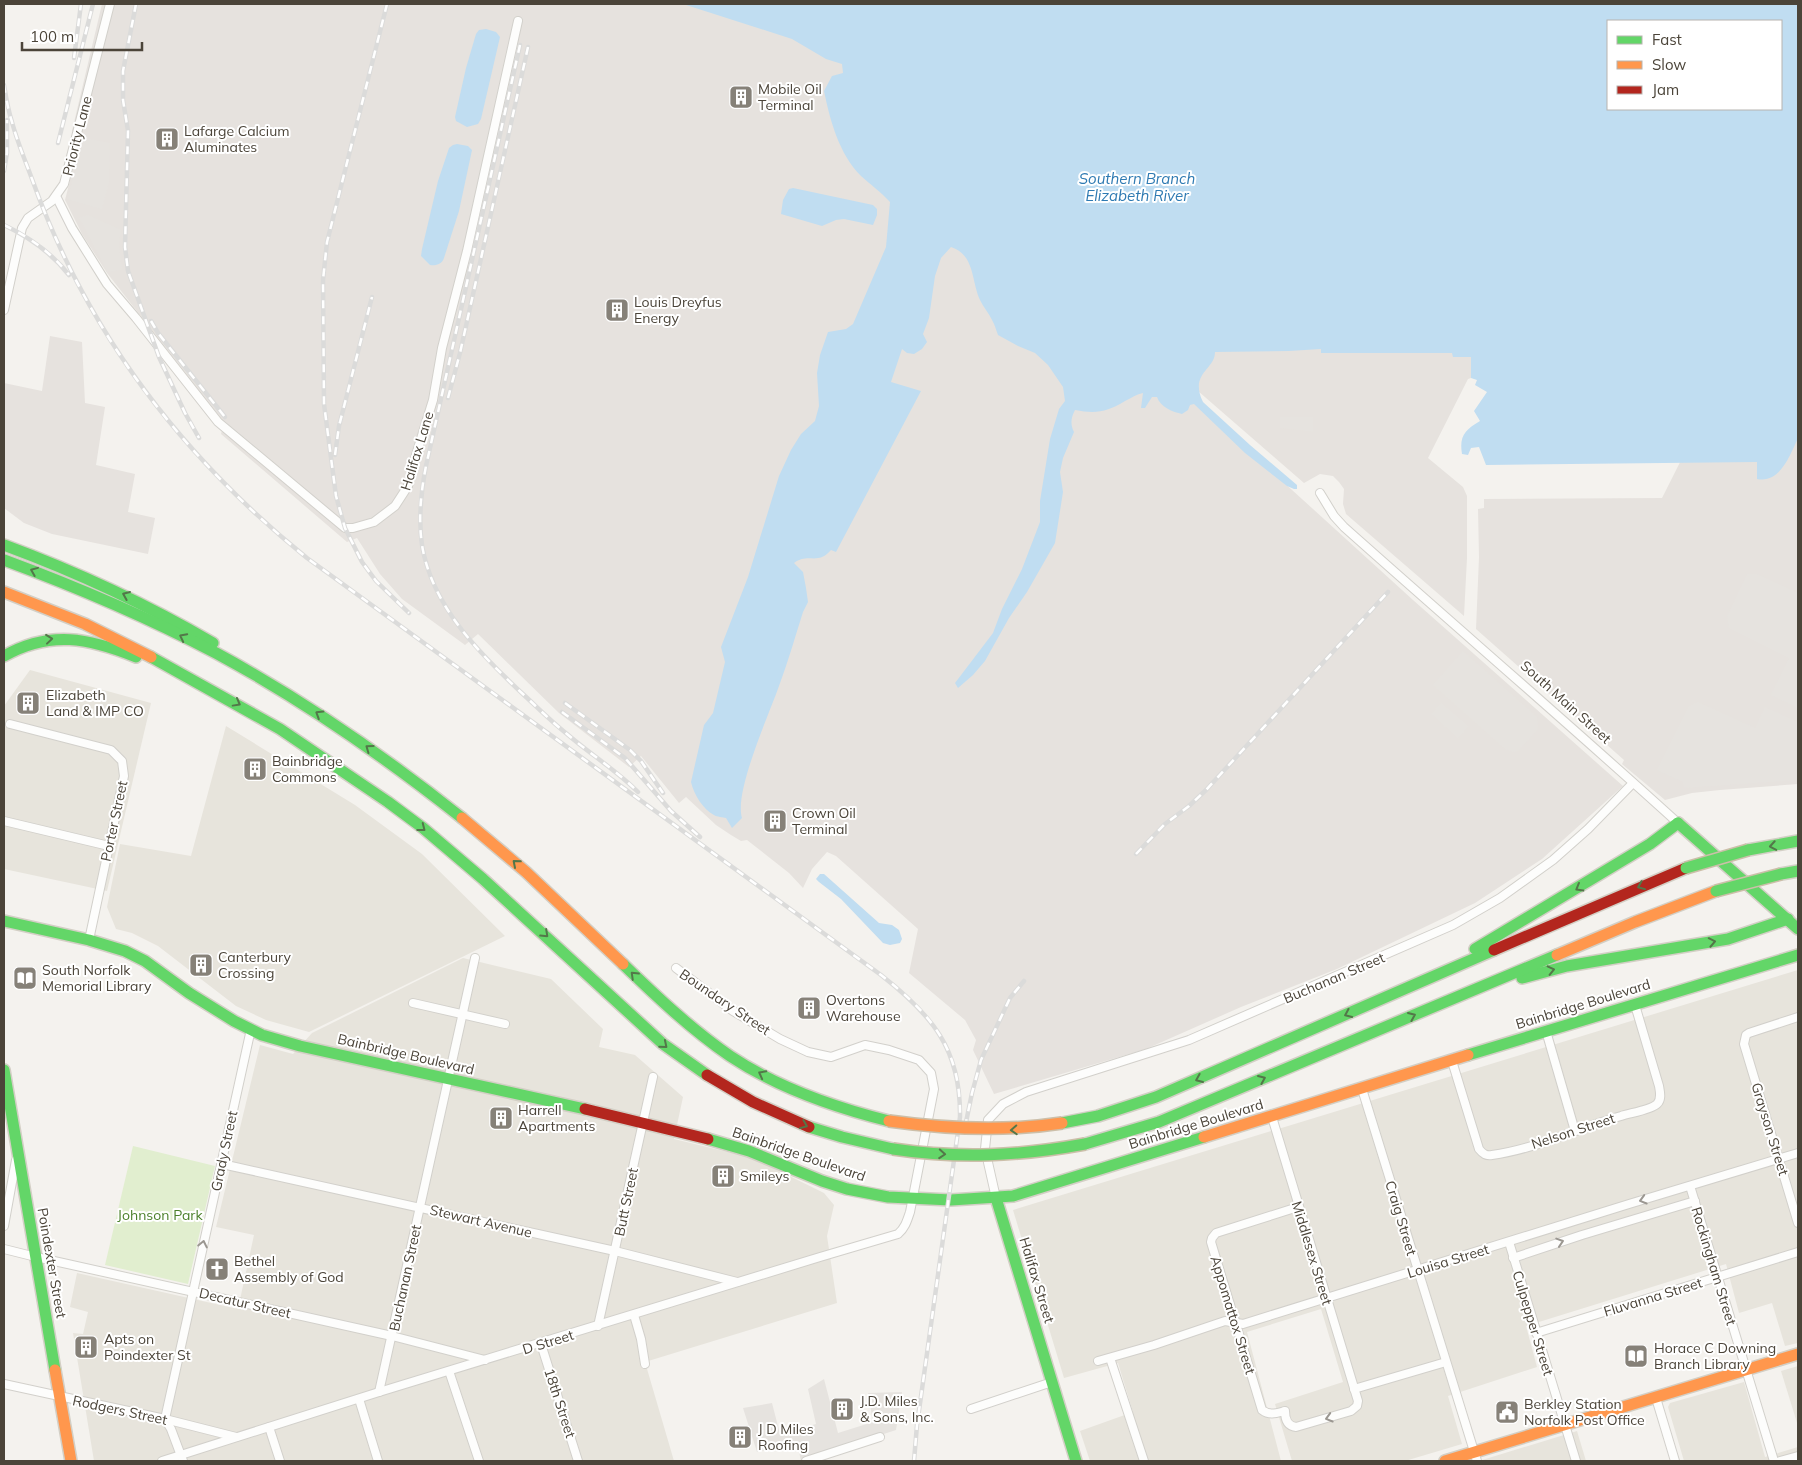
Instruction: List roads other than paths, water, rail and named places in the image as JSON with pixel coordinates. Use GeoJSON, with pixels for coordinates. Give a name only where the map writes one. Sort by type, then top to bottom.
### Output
{"type":"FeatureCollection","features":[{"type":"Feature","properties":{"kind":"main road"},"geometry":{"type":"LineString","coordinates":[[4,537],[79,575]]}},
{"type":"Feature","properties":{"kind":"main road"},"geometry":{"type":"LineString","coordinates":[[4,545],[79,575],[172,618],[251,666],[302,704]]}},
{"type":"Feature","properties":{"kind":"main road"},"geometry":{"type":"LineString","coordinates":[[4,560],[67,584],[173,632],[221,657],[302,704],[363,743],[471,825],[540,884],[683,1020],[732,1057],[783,1086],[847,1110],[889,1121],[979,1131],[1019,1130],[1098,1116],[1156,1097],[1686,868],[1748,850],[1798,841]]}},
{"type":"Feature","properties":{"kind":"main road"},"geometry":{"type":"LineString","coordinates":[[4,592],[113,636],[256,714],[350,775],[424,829],[500,892],[619,1005],[685,1062],[735,1093],[786,1118],[814,1129],[893,1150],[971,1156],[1000,1156],[1085,1144],[1159,1122],[1635,922],[1716,891],[1798,871]]}},
{"type":"Feature","properties":{"kind":"main road"},"geometry":{"type":"LineString","coordinates":[[4,656],[17,648],[41,640],[72,639],[127,653],[195,680]]}},
{"type":"Feature","properties":{"kind":"main road"},"geometry":{"type":"LineString","coordinates":[[1372,1003],[1418,976],[1497,937],[1650,844],[1678,823]]}},
{"type":"Feature","properties":{"kind":"main road","name":"South Main Street"},"geometry":{"type":"LineString","coordinates":[[1678,823],[1798,929]]}},
{"type":"Feature","properties":{"kind":"main road"},"geometry":{"type":"LineString","coordinates":[[1454,998],[1546,971],[1728,939],[1788,919]]}},
{"type":"Feature","properties":{"kind":"main road","name":"Bainbridge Boulevard"},"geometry":{"type":"LineString","coordinates":[[4,921],[114,947],[145,961],[203,1002],[262,1035],[300,1046],[643,1123],[749,1151],[824,1182],[847,1189],[911,1200],[954,1201],[1021,1194],[1798,954]]}},
{"type":"Feature","properties":{"kind":"main road","name":"Poindexter Street"},"geometry":{"type":"LineString","coordinates":[[4,1070],[7,1115],[18,1153],[71,1461]]}},
{"type":"Feature","properties":{"kind":"main road","name":"Halifax Street"},"geometry":{"type":"LineString","coordinates":[[996,1198],[1076,1461]]}},
{"type":"Feature","properties":{"kind":"main road"},"geometry":{"type":"LineString","coordinates":[[1445,1461],[1475,1457],[1565,1426],[1798,1354]]}},
{"type":"Feature","properties":{"kind":"street","name":"Priority Lane"},"geometry":{"type":"LineString","coordinates":[[4,310],[22,228],[28,218],[47,206],[64,184],[110,4]]}},
{"type":"Feature","properties":{"kind":"street","name":"Halifax Lane"},"geometry":{"type":"LineString","coordinates":[[56,196],[72,228],[107,284],[218,422],[345,528],[353,528],[374,522],[395,506],[404,496],[428,420],[442,348],[467,251],[518,21]]}},
{"type":"Feature","properties":{"kind":"street","name":"South Main Street"},"geometry":{"type":"LineString","coordinates":[[1320,493],[1334,516],[1344,527],[1509,671],[1678,823]]}},
{"type":"Feature","properties":{"kind":"street","name":"Porter Street"},"geometry":{"type":"LineString","coordinates":[[10,724],[111,750],[120,758],[124,766],[124,776],[89,940]]}},
{"type":"Feature","properties":{"kind":"street","name":"Buchanan Street"},"geometry":{"type":"LineString","coordinates":[[999,1108],[1016,1096],[1026,1092],[1189,1040],[1414,943],[1469,916],[1500,898],[1553,860],[1600,818],[1633,783]]}},
{"type":"Feature","properties":{"kind":"street"},"geometry":{"type":"LineString","coordinates":[[4,821],[109,846]]}},
{"type":"Feature","properties":{"kind":"street","name":"Buchanan Street"},"geometry":{"type":"LineString","coordinates":[[379,1392],[475,958]]}},
{"type":"Feature","properties":{"kind":"street","name":"Boundary Street"},"geometry":{"type":"LineString","coordinates":[[676,968],[733,1011],[780,1039],[808,1052],[831,1057],[865,1044],[919,1060],[931,1073],[934,1089],[911,1200]]}},
{"type":"Feature","properties":{"kind":"street"},"geometry":{"type":"LineString","coordinates":[[413,1003],[505,1024]]}},
{"type":"Feature","properties":{"kind":"street","name":"Nelson Street"},"geometry":{"type":"LineString","coordinates":[[1452,1061],[1479,1149],[1486,1155],[1542,1142],[1656,1105],[1660,1096],[1635,1004]]}},
{"type":"Feature","properties":{"kind":"street","name":"Grayson Street"},"geometry":{"type":"LineString","coordinates":[[1798,1017],[1749,1033],[1744,1044],[1798,1223]]}},
{"type":"Feature","properties":{"kind":"street","name":"Grady Street"},"geometry":{"type":"LineString","coordinates":[[165,1420],[251,1029]]}},
{"type":"Feature","properties":{"kind":"street"},"geometry":{"type":"LineString","coordinates":[[1546,1031],[1575,1130]]}},
{"type":"Feature","properties":{"kind":"street","name":"Butt Street"},"geometry":{"type":"LineString","coordinates":[[598,1326],[653,1078]]}},
{"type":"Feature","properties":{"kind":"street","name":"Craig Street"},"geometry":{"type":"LineString","coordinates":[[1362,1089],[1475,1457]]}},
{"type":"Feature","properties":{"kind":"street","name":"Halifax Street"},"geometry":{"type":"LineString","coordinates":[[996,1198],[985,1148],[988,1120],[999,1108]]}},
{"type":"Feature","properties":{"kind":"street","name":"Middlesex Street"},"geometry":{"type":"LineString","coordinates":[[1272,1117],[1354,1388]]}},
{"type":"Feature","properties":{"kind":"street"},"geometry":{"type":"LineString","coordinates":[[4,1226],[18,1153]]}},
{"type":"Feature","properties":{"kind":"street","name":"Louisa Street"},"geometry":{"type":"LineString","coordinates":[[1098,1361],[1225,1321],[1243,1324],[1798,1153]]}},
{"type":"Feature","properties":{"kind":"street","name":"Stewart Avenue"},"geometry":{"type":"LineString","coordinates":[[222,1164],[615,1251],[739,1283]]}},
{"type":"Feature","properties":{"kind":"street","name":"Rockingham Street"},"geometry":{"type":"LineString","coordinates":[[1690,1186],[1774,1461]]}},
{"type":"Feature","properties":{"kind":"street","name":"D Street"},"geometry":{"type":"LineString","coordinates":[[162,1461],[182,1458],[236,1437],[379,1392],[898,1234],[907,1223],[911,1200]]}},
{"type":"Feature","properties":{"kind":"street"},"geometry":{"type":"LineString","coordinates":[[1514,1258],[1600,1229],[1695,1201]]}},
{"type":"Feature","properties":{"kind":"street","name":"Appomattox Street"},"geometry":{"type":"LineString","coordinates":[[1298,1208],[1216,1234],[1211,1242],[1262,1410],[1268,1414],[1285,1411],[1287,1422],[1292,1427],[1296,1427],[1351,1411],[1357,1406],[1358,1401],[1354,1388]]}},
{"type":"Feature","properties":{"kind":"street"},"geometry":{"type":"LineString","coordinates":[[1596,1214],[1600,1229]]}},
{"type":"Feature","properties":{"kind":"street","name":"Culpepper Street"},"geometry":{"type":"LineString","coordinates":[[1509,1242],[1576,1461]]}},
{"type":"Feature","properties":{"kind":"street","name":"Decatur Street"},"geometry":{"type":"LineString","coordinates":[[4,1248],[36,1257],[392,1336],[485,1360]]}},
{"type":"Feature","properties":{"kind":"street","name":"Fluvanna Street"},"geometry":{"type":"LineString","coordinates":[[1536,1333],[1798,1252]]}},
{"type":"Feature","properties":{"kind":"street"},"geometry":{"type":"LineString","coordinates":[[634,1315],[641,1339],[645,1364]]}},
{"type":"Feature","properties":{"kind":"street","name":"18th Street"},"geometry":{"type":"LineString","coordinates":[[541,1344],[578,1461]]}},
{"type":"Feature","properties":{"kind":"street"},"geometry":{"type":"LineString","coordinates":[[1110,1358],[1144,1461]]}},
{"type":"Feature","properties":{"kind":"street"},"geometry":{"type":"LineString","coordinates":[[1354,1388],[1446,1362]]}},
{"type":"Feature","properties":{"kind":"street"},"geometry":{"type":"LineString","coordinates":[[449,1371],[479,1461]]}},
{"type":"Feature","properties":{"kind":"street"},"geometry":{"type":"LineString","coordinates":[[971,1409],[1052,1382]]}},
{"type":"Feature","properties":{"kind":"street","name":"Rodgers Street"},"geometry":{"type":"LineString","coordinates":[[4,1384],[236,1437]]}},
{"type":"Feature","properties":{"kind":"street"},"geometry":{"type":"LineString","coordinates":[[1656,1398],[1675,1461]]}},
{"type":"Feature","properties":{"kind":"street"},"geometry":{"type":"LineString","coordinates":[[359,1399],[378,1461]]}},
{"type":"Feature","properties":{"kind":"street"},"geometry":{"type":"LineString","coordinates":[[165,1420],[171,1429],[182,1458]]}},
{"type":"Feature","properties":{"kind":"street"},"geometry":{"type":"LineString","coordinates":[[269,1427],[280,1461]]}},
{"type":"Feature","properties":{"kind":"street"},"geometry":{"type":"LineString","coordinates":[[806,1461],[880,1437]]}},
{"type":"Feature","properties":{"kind":"street"},"geometry":{"type":"LineString","coordinates":[[1780,1461],[1798,1456]]}},
{"type":"Feature","properties":{"kind":"water","name":"Southern Branch Elizabeth River"},"geometry":{"type":"Polygon","coordinates":[[[683,4],[1798,4],[1798,438],[1783,467],[1772,477],[1765,479],[1757,479],[1757,462],[1486,465],[1479,447],[1471,448],[1468,455],[1462,454],[1461,448],[1464,434],[1470,427],[1480,421],[1474,411],[1487,392],[1475,385],[1477,380],[1471,378],[1471,357],[1453,357],[1452,353],[1321,353],[1321,349],[1215,352],[1214,358],[1199,384],[1199,392],[1203,402],[1297,485],[1297,489],[1287,486],[1245,453],[1194,404],[1190,405],[1188,410],[1182,414],[1161,404],[1157,397],[1152,397],[1145,408],[1141,408],[1143,393],[1107,410],[1089,412],[1075,410],[1072,421],[1074,432],[1063,458],[1060,472],[1063,492],[1055,543],[985,661],[958,688],[955,683],[993,633],[1002,609],[1022,569],[1040,522],[1040,501],[1050,439],[1059,409],[1065,401],[1063,387],[1048,365],[1035,353],[998,335],[991,317],[980,300],[968,262],[959,251],[951,247],[941,258],[935,276],[929,318],[923,334],[927,342],[922,349],[914,354],[907,353],[902,349],[891,382],[921,391],[836,552],[831,550],[821,557],[799,560],[794,563],[803,572],[808,602],[748,772],[743,790],[742,818],[732,828],[726,818],[714,815],[703,805],[697,797],[691,782],[704,725],[713,713],[725,662],[721,647],[748,577],[779,476],[801,434],[815,421],[819,406],[817,373],[820,355],[828,332],[846,329],[853,324],[886,247],[890,202],[853,167],[836,136],[824,91],[832,76],[843,73],[842,64],[826,59],[792,39],[683,4]]]}},
{"type":"Feature","properties":{"kind":"water"},"geometry":{"type":"Polygon","coordinates":[[[486,29],[496,32],[500,37],[481,119],[478,124],[467,127],[456,121],[455,117],[476,34],[479,30],[486,29]]]}},
{"type":"Feature","properties":{"kind":"water"},"geometry":{"type":"Polygon","coordinates":[[[457,144],[468,146],[472,150],[459,211],[442,262],[430,265],[421,256],[422,249],[438,181],[449,148],[457,144]]]}},
{"type":"Feature","properties":{"kind":"water"},"geometry":{"type":"Polygon","coordinates":[[[793,188],[873,205],[877,209],[877,215],[873,225],[844,219],[822,226],[781,214],[783,200],[789,189],[793,188]]]}},
{"type":"Feature","properties":{"kind":"water"},"geometry":{"type":"Polygon","coordinates":[[[820,874],[824,874],[879,923],[892,925],[899,930],[902,939],[900,943],[890,945],[883,943],[841,899],[816,879],[820,874]]]}},
{"type":"Feature","properties":{"kind":"railway"},"geometry":{"type":"LineString","coordinates":[[74,58],[81,4]]}},
{"type":"Feature","properties":{"kind":"railway"},"geometry":{"type":"LineString","coordinates":[[58,143],[93,4]]}},
{"type":"Feature","properties":{"kind":"railway"},"geometry":{"type":"LineString","coordinates":[[136,4],[123,71],[123,100],[128,131],[125,247],[128,271],[159,357],[199,438]]}},
{"type":"Feature","properties":{"kind":"railway"},"geometry":{"type":"LineString","coordinates":[[387,4],[327,242],[323,280],[324,404],[336,496],[345,528],[362,562],[376,581],[409,613]]}},
{"type":"Feature","properties":{"kind":"railway"},"geometry":{"type":"LineString","coordinates":[[520,45],[426,466],[420,524],[422,545],[427,568],[436,589],[447,609],[475,646],[551,720],[638,792]]}},
{"type":"Feature","properties":{"kind":"railway"},"geometry":{"type":"LineString","coordinates":[[448,398],[460,353],[528,47]]}},
{"type":"Feature","properties":{"kind":"railway"},"geometry":{"type":"LineString","coordinates":[[4,85],[7,104],[24,158],[54,235],[80,289],[110,340],[143,388],[179,434],[219,477],[261,519],[307,558],[881,975],[915,1004],[940,1036],[949,1053],[955,1072],[959,1093],[960,1117],[917,1425],[914,1461]]}},
{"type":"Feature","properties":{"kind":"railway"},"geometry":{"type":"LineString","coordinates":[[4,171],[7,153],[7,120]]}},
{"type":"Feature","properties":{"kind":"railway"},"geometry":{"type":"LineString","coordinates":[[4,225],[39,246],[55,259],[69,275]]}},
{"type":"Feature","properties":{"kind":"railway"},"geometry":{"type":"LineString","coordinates":[[335,455],[339,426],[372,297]]}},
{"type":"Feature","properties":{"kind":"railway"},"geometry":{"type":"LineString","coordinates":[[151,321],[158,333],[225,417]]}},
{"type":"Feature","properties":{"kind":"railway"},"geometry":{"type":"LineString","coordinates":[[1136,854],[1165,824],[1206,790],[1388,592]]}},
{"type":"Feature","properties":{"kind":"railway"},"geometry":{"type":"LineString","coordinates":[[565,703],[630,750],[641,761],[663,793]]}},
{"type":"Feature","properties":{"kind":"railway"},"geometry":{"type":"LineString","coordinates":[[562,712],[625,758],[671,811],[700,837]]}},
{"type":"Feature","properties":{"kind":"railway"},"geometry":{"type":"LineString","coordinates":[[965,1127],[981,1060],[1010,998],[1024,981]]}},
{"type":"Feature","properties":{"kind":"place","name":"Mobile Oil Terminal"},"geometry":{"type":"Point","coordinates":[741,97]}},
{"type":"Feature","properties":{"kind":"place","name":"Lafarge Calcium Aluminates"},"geometry":{"type":"Point","coordinates":[167,139]}},
{"type":"Feature","properties":{"kind":"place","name":"Louis Dreyfus Energy"},"geometry":{"type":"Point","coordinates":[617,310]}},
{"type":"Feature","properties":{"kind":"place","name":"Elizabeth Land & IMP CO"},"geometry":{"type":"Point","coordinates":[28,703]}},
{"type":"Feature","properties":{"kind":"place","name":"Bainbridge Commons"},"geometry":{"type":"Point","coordinates":[255,769]}},
{"type":"Feature","properties":{"kind":"place","name":"Crown Oil Terminal"},"geometry":{"type":"Point","coordinates":[775,821]}},
{"type":"Feature","properties":{"kind":"place","name":"Canterbury Crossing"},"geometry":{"type":"Point","coordinates":[201,965]}},
{"type":"Feature","properties":{"kind":"place","name":"South Norfolk Memorial Library"},"geometry":{"type":"Point","coordinates":[25,978]}},
{"type":"Feature","properties":{"kind":"place","name":"Overtons Warehouse"},"geometry":{"type":"Point","coordinates":[809,1008]}},
{"type":"Feature","properties":{"kind":"place","name":"Harrell Apartments"},"geometry":{"type":"Point","coordinates":[501,1118]}},
{"type":"Feature","properties":{"kind":"place","name":"Smileys"},"geometry":{"type":"Point","coordinates":[723,1176]}},
{"type":"Feature","properties":{"kind":"place","name":"Bethel Assembly of God"},"geometry":{"type":"Point","coordinates":[217,1269]}},
{"type":"Feature","properties":{"kind":"place","name":"Apts on Poindexter St"},"geometry":{"type":"Point","coordinates":[86,1347]}},
{"type":"Feature","properties":{"kind":"place","name":"Horace C Downing Branch Library"},"geometry":{"type":"Point","coordinates":[1636,1356]}},
{"type":"Feature","properties":{"kind":"place","name":"J.D. Miles & Sons, Inc."},"geometry":{"type":"Point","coordinates":[842,1409]}},
{"type":"Feature","properties":{"kind":"place","name":"Berkley Station Norfolk Post Office"},"geometry":{"type":"Point","coordinates":[1507,1412]}},
{"type":"Feature","properties":{"kind":"place","name":"J D Miles Roofing"},"geometry":{"type":"Point","coordinates":[740,1437]}},
{"type":"Feature","properties":{"kind":"park label","name":"Johnson Park"},"geometry":{"type":"Point","coordinates":[160,1215]}}]}
